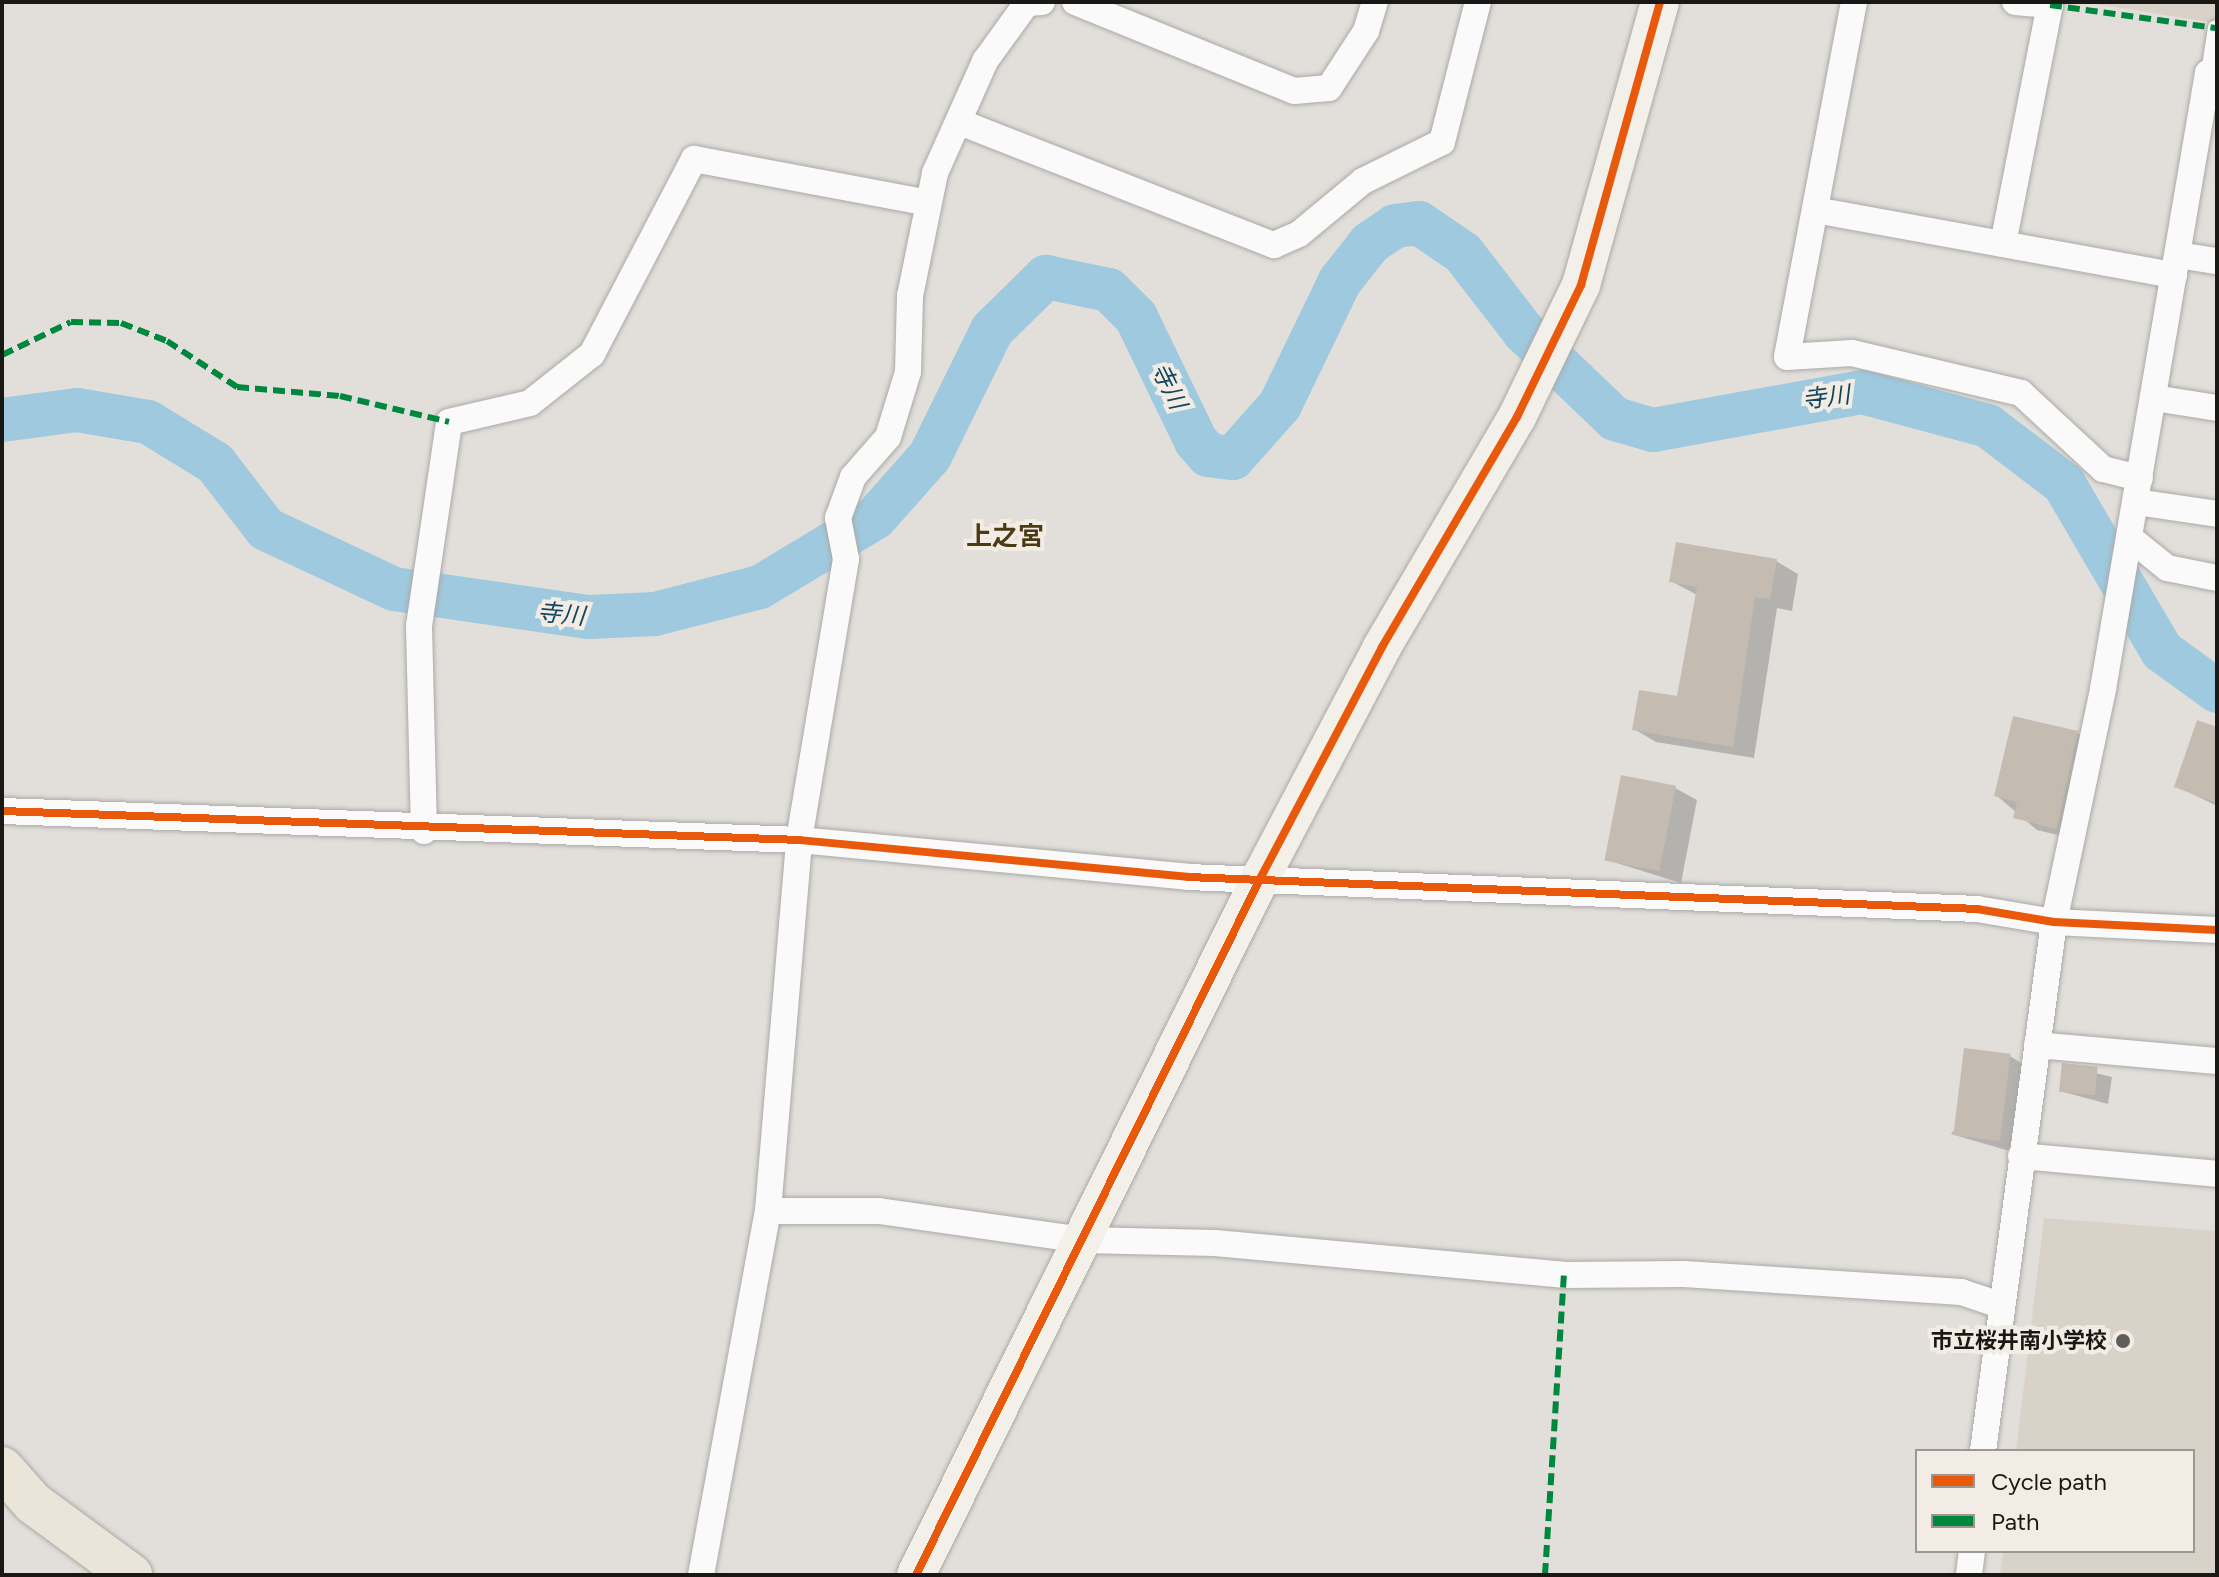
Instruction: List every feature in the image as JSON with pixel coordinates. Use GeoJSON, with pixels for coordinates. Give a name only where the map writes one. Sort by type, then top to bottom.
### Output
{"type":"FeatureCollection","features":[{"type":"Feature","properties":{"kind":"main road"},"geometry":{"type":"LineString","coordinates":[[2,1468],[33,1503],[131,1575]]}},
{"type":"Feature","properties":{"kind":"street"},"geometry":{"type":"LineString","coordinates":[[701,1575],[768,1211],[799,840],[846,559],[838,518],[853,477],[888,437],[908,372],[923,202],[962,123],[985,61],[1027,3],[1042,2]]}},
{"type":"Feature","properties":{"kind":"street"},"geometry":{"type":"LineString","coordinates":[[1075,2],[1294,91],[1329,88],[1366,31],[1375,2]]}},
{"type":"Feature","properties":{"kind":"street"},"geometry":{"type":"LineString","coordinates":[[962,123],[1274,245],[1299,234],[1363,181],[1442,142],[1478,2]]}},
{"type":"Feature","properties":{"kind":"street"},"geometry":{"type":"LineString","coordinates":[[916,1575],[1262,875],[1382,647],[1517,417],[1581,285],[1660,2]]}},
{"type":"Feature","properties":{"kind":"street"},"geometry":{"type":"LineString","coordinates":[[1854,2],[1787,357],[1852,353],[2021,393],[2103,469],[2138,490],[2217,514]]}},
{"type":"Feature","properties":{"kind":"street"},"geometry":{"type":"LineString","coordinates":[[2003,244],[2050,5],[2015,2]]}},
{"type":"Feature","properties":{"kind":"street"},"geometry":{"type":"LineString","coordinates":[[1983,1449],[2000,1305],[2054,922],[2130,538],[2176,265],[2213,74]]}},
{"type":"Feature","properties":{"kind":"street"},"geometry":{"type":"LineString","coordinates":[[424,831],[419,626],[449,422],[530,403],[592,354],[694,159],[923,202]]}},
{"type":"Feature","properties":{"kind":"street"},"geometry":{"type":"LineString","coordinates":[[1815,210],[2003,244],[2176,265],[2217,261]]}},
{"type":"Feature","properties":{"kind":"street"},"geometry":{"type":"LineString","coordinates":[[2154,398],[2217,408]]}},
{"type":"Feature","properties":{"kind":"street"},"geometry":{"type":"LineString","coordinates":[[2130,538],[2167,568],[2217,578]]}},
{"type":"Feature","properties":{"kind":"street"},"geometry":{"type":"LineString","coordinates":[[2,811],[424,831],[799,840],[1188,877],[1262,875],[1562,896],[1977,909],[2054,922],[2217,930]]}},
{"type":"Feature","properties":{"kind":"street"},"geometry":{"type":"LineString","coordinates":[[2037,1045],[2217,1061]]}},
{"type":"Feature","properties":{"kind":"street"},"geometry":{"type":"LineString","coordinates":[[2021,1156],[2217,1174]]}},
{"type":"Feature","properties":{"kind":"street"},"geometry":{"type":"LineString","coordinates":[[768,1211],[879,1211],[1082,1240],[1215,1243],[1564,1275],[1684,1274],[1961,1292],[2000,1305]]}},
{"type":"Feature","properties":{"kind":"street"},"geometry":{"type":"LineString","coordinates":[[1969,1575],[1972,1553]]}},
{"type":"Feature","properties":{"kind":"lane"},"geometry":{"type":"LineString","coordinates":[[2213,74],[2215,28]]}},
{"type":"Feature","properties":{"kind":"shaded area"},"geometry":{"type":"Polygon","coordinates":[[[2083,2],[2217,2],[2217,25],[2215,23],[2083,2]]]}},
{"type":"Feature","properties":{"kind":"shaded area","name":"市立桜井南小学校"},"geometry":{"type":"Polygon","coordinates":[[[2044,1218],[2217,1231],[2217,1575],[2000,1575],[2003,1553],[2195,1553],[2195,1449],[2016,1449],[2044,1218]]]}},
{"type":"Feature","properties":{"kind":"building"},"geometry":{"type":"Polygon","coordinates":[[[1676,542],[1777,559],[1770,599],[1755,597],[1733,747],[1632,730],[1639,690],[1677,696],[1697,587],[1669,582],[1676,542]]]}},
{"type":"Feature","properties":{"kind":"building"},"geometry":{"type":"Polygon","coordinates":[[[2013,716],[2078,731],[2057,829],[2013,818],[2017,802],[1994,796],[2013,716]]]}},
{"type":"Feature","properties":{"kind":"building"},"geometry":{"type":"Polygon","coordinates":[[[2197,720],[2217,727],[2217,803],[2174,787],[2197,720]]]}},
{"type":"Feature","properties":{"kind":"building"},"geometry":{"type":"Polygon","coordinates":[[[1621,775],[1676,786],[1659,871],[1604,860],[1621,775]]]}},
{"type":"Feature","properties":{"kind":"building"},"geometry":{"type":"Polygon","coordinates":[[[1964,1048],[2011,1054],[2000,1141],[1953,1135],[1964,1048]]]}},
{"type":"Feature","properties":{"kind":"building"},"geometry":{"type":"Polygon","coordinates":[[[2062,1063],[2098,1067],[2095,1096],[2059,1092],[2062,1063]]]}},
{"type":"Feature","properties":{"kind":"waterway","name":"寺川"},"geometry":{"type":"LineString","coordinates":[[2,420],[77,410],[148,422],[215,463],[266,529],[394,589],[588,617],[655,614],[760,587],[875,518],[930,456],[992,330],[1046,277],[1109,290],[1136,317],[1196,441],[1208,455],[1233,458],[1280,405],[1340,281],[1370,243],[1395,226],[1419,223],[1463,253],[1524,332],[1615,419],[1653,430],[1862,392],[1988,426],[2064,484],[2162,651],[2217,691]]}},
{"type":"Feature","properties":{"kind":"marked path"},"geometry":{"type":"LineString","coordinates":[[2050,5],[2215,28]]}},
{"type":"Feature","properties":{"kind":"marked path"},"geometry":{"type":"LineString","coordinates":[[2,355],[71,322],[121,323],[167,341],[237,387],[340,396],[449,422]]}},
{"type":"Feature","properties":{"kind":"marked path"},"geometry":{"type":"LineString","coordinates":[[1545,1575],[1564,1275]]}},
{"type":"Feature","properties":{"kind":"cycle path"},"geometry":{"type":"LineString","coordinates":[[916,1575],[1262,875],[1382,647],[1517,417],[1581,285],[1660,2]]}},
{"type":"Feature","properties":{"kind":"cycle path"},"geometry":{"type":"LineString","coordinates":[[2,811],[799,840],[1188,877],[1977,909],[2054,922],[2217,930]]}},
{"type":"Feature","properties":{"kind":"place","name":"市立桜井南小学校"},"geometry":{"type":"Point","coordinates":[2123,1341]}},
{"type":"Feature","properties":{"kind":"district","name":"上之宮"},"geometry":{"type":"Point","coordinates":[1005,537]}}]}
